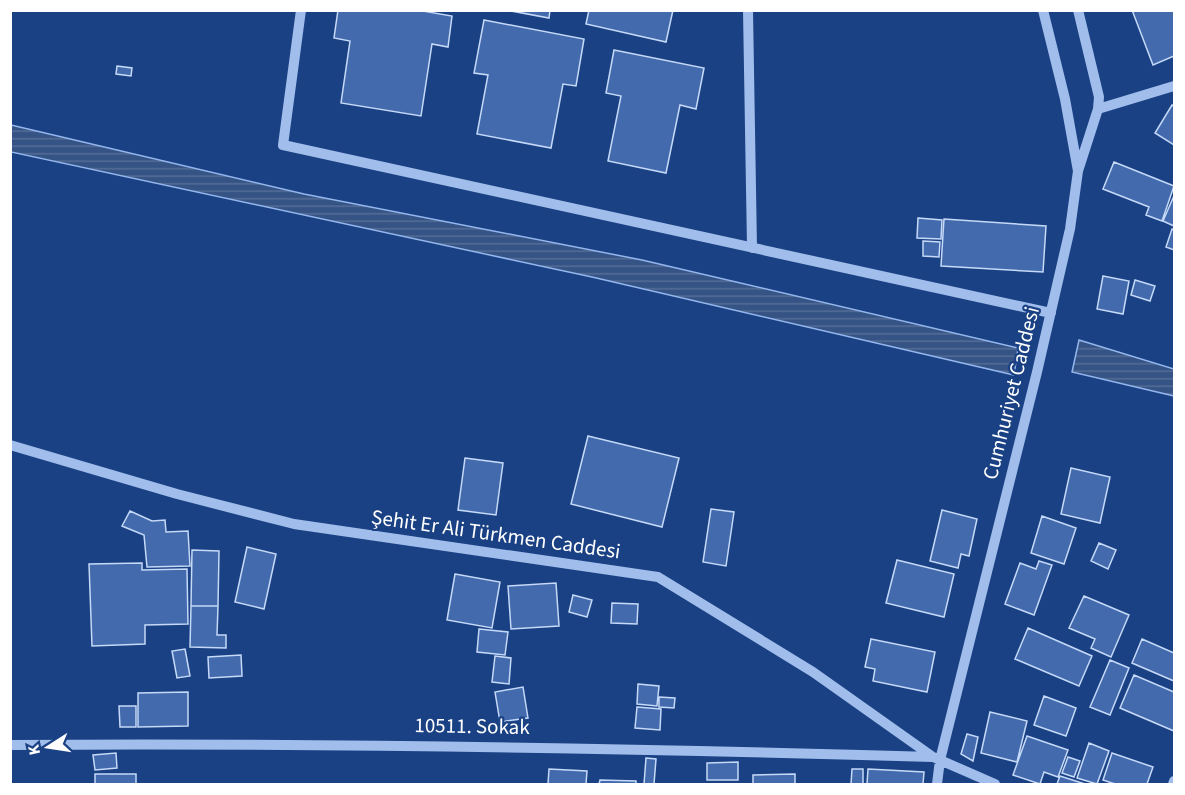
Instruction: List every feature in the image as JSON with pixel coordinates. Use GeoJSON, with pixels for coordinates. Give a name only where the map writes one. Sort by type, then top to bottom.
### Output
{"type":"FeatureCollection","features":[{"type":"Feature","properties":{"kind":"street"},"geometry":{"type":"LineString","coordinates":[[301,10],[284,145],[1051,313]]}},
{"type":"Feature","properties":{"kind":"street"},"geometry":{"type":"LineString","coordinates":[[748,10],[752,248]]}},
{"type":"Feature","properties":{"kind":"street"},"geometry":{"type":"LineString","coordinates":[[1043,10],[1065,99],[1078,171]]}},
{"type":"Feature","properties":{"kind":"street","name":"Cumhuriyet Caddesi"},"geometry":{"type":"LineString","coordinates":[[937,784],[936,759],[1051,313],[1070,229],[1078,171],[1098,109],[1099,97],[1078,10]]}},
{"type":"Feature","properties":{"kind":"street"},"geometry":{"type":"LineString","coordinates":[[1098,109],[1174,86]]}},
{"type":"Feature","properties":{"kind":"street","name":"Şehit Er Ali Türkmen Caddesi"},"geometry":{"type":"LineString","coordinates":[[10,445],[177,494],[294,524],[658,577],[813,672],[936,759]]}},
{"type":"Feature","properties":{"kind":"street","name":"10511. Sokak"},"geometry":{"type":"LineString","coordinates":[[10,745],[261,743],[577,747],[936,759]]}},
{"type":"Feature","properties":{"kind":"street"},"geometry":{"type":"LineString","coordinates":[[936,759],[995,784]]}},
{"type":"Feature","properties":{"kind":"water"},"geometry":{"type":"Polygon","coordinates":[[[11,125],[304,194],[642,260],[1018,348],[1014,375],[592,277],[11,152],[11,125]]]}},
{"type":"Feature","properties":{"kind":"water"},"geometry":{"type":"Polygon","coordinates":[[[1079,340],[1174,369],[1174,396],[1072,372],[1079,340]]]}},
{"type":"Feature","properties":{"kind":"building"},"geometry":{"type":"Polygon","coordinates":[[[338,10],[417,10],[452,16],[448,47],[432,44],[421,116],[341,103],[350,41],[334,38],[338,10]]]}},
{"type":"Feature","properties":{"kind":"building"},"geometry":{"type":"Polygon","coordinates":[[[506,10],[550,10],[549,18],[506,10]]]}},
{"type":"Feature","properties":{"kind":"building"},"geometry":{"type":"Polygon","coordinates":[[[589,10],[673,10],[666,42],[586,24],[589,10]]]}},
{"type":"Feature","properties":{"kind":"building"},"geometry":{"type":"Polygon","coordinates":[[[1132,10],[1174,10],[1174,56],[1153,65],[1132,10]]]}},
{"type":"Feature","properties":{"kind":"building"},"geometry":{"type":"Polygon","coordinates":[[[484,20],[584,39],[576,86],[563,84],[551,148],[477,134],[488,75],[474,73],[484,20]]]}},
{"type":"Feature","properties":{"kind":"building"},"geometry":{"type":"Polygon","coordinates":[[[614,50],[704,68],[696,109],[680,105],[666,173],[608,161],[621,96],[606,93],[614,50]]]}},
{"type":"Feature","properties":{"kind":"building"},"geometry":{"type":"Polygon","coordinates":[[[117,66],[132,68],[131,76],[116,74],[117,66]]]}},
{"type":"Feature","properties":{"kind":"building"},"geometry":{"type":"Polygon","coordinates":[[[1172,105],[1174,106],[1174,145],[1155,133],[1172,105]]]}},
{"type":"Feature","properties":{"kind":"building"},"geometry":{"type":"Polygon","coordinates":[[[1114,162],[1174,186],[1162,221],[1146,215],[1149,207],[1103,189],[1114,162]]]}},
{"type":"Feature","properties":{"kind":"building"},"geometry":{"type":"Polygon","coordinates":[[[1174,199],[1174,226],[1163,221],[1174,199]]]}},
{"type":"Feature","properties":{"kind":"building"},"geometry":{"type":"Polygon","coordinates":[[[918,218],[942,220],[941,239],[917,238],[918,218]]]}},
{"type":"Feature","properties":{"kind":"building"},"geometry":{"type":"Polygon","coordinates":[[[944,219],[1046,226],[1043,272],[941,266],[944,219]]]}},
{"type":"Feature","properties":{"kind":"building"},"geometry":{"type":"Polygon","coordinates":[[[1172,229],[1174,230],[1174,250],[1166,247],[1172,229]]]}},
{"type":"Feature","properties":{"kind":"building"},"geometry":{"type":"Polygon","coordinates":[[[923,241],[940,242],[939,257],[923,256],[923,241]]]}},
{"type":"Feature","properties":{"kind":"building"},"geometry":{"type":"Polygon","coordinates":[[[1103,276],[1129,281],[1123,314],[1097,309],[1103,276]]]}},
{"type":"Feature","properties":{"kind":"building"},"geometry":{"type":"Polygon","coordinates":[[[1135,280],[1155,286],[1150,301],[1131,295],[1135,280]]]}},
{"type":"Feature","properties":{"kind":"building"},"geometry":{"type":"Polygon","coordinates":[[[588,436],[679,458],[662,527],[571,504],[588,436]]]}},
{"type":"Feature","properties":{"kind":"building"},"geometry":{"type":"Polygon","coordinates":[[[465,458],[503,463],[496,515],[458,510],[465,458]]]}},
{"type":"Feature","properties":{"kind":"building"},"geometry":{"type":"Polygon","coordinates":[[[1071,468],[1110,477],[1100,523],[1061,514],[1071,468]]]}},
{"type":"Feature","properties":{"kind":"building"},"geometry":{"type":"Polygon","coordinates":[[[711,509],[734,512],[726,566],[703,562],[711,509]]]}},
{"type":"Feature","properties":{"kind":"building"},"geometry":{"type":"Polygon","coordinates":[[[942,510],[977,519],[969,556],[961,554],[958,568],[930,561],[942,510]]]}},
{"type":"Feature","properties":{"kind":"building"},"geometry":{"type":"Polygon","coordinates":[[[130,511],[152,521],[165,520],[166,532],[188,531],[190,566],[147,567],[144,535],[122,526],[130,511]]]}},
{"type":"Feature","properties":{"kind":"building"},"geometry":{"type":"Polygon","coordinates":[[[1042,516],[1076,528],[1064,564],[1031,553],[1042,516]]]}},
{"type":"Feature","properties":{"kind":"building"},"geometry":{"type":"Polygon","coordinates":[[[1099,543],[1116,550],[1108,569],[1091,561],[1099,543]]]}},
{"type":"Feature","properties":{"kind":"building"},"geometry":{"type":"Polygon","coordinates":[[[247,547],[276,554],[264,609],[235,602],[247,547]]]}},
{"type":"Feature","properties":{"kind":"building"},"geometry":{"type":"Polygon","coordinates":[[[192,550],[219,551],[218,606],[191,606],[192,550]]]}},
{"type":"Feature","properties":{"kind":"building"},"geometry":{"type":"Polygon","coordinates":[[[897,560],[954,574],[944,617],[886,603],[897,560]]]}},
{"type":"Feature","properties":{"kind":"building"},"geometry":{"type":"Polygon","coordinates":[[[1039,561],[1052,565],[1034,615],[1005,604],[1020,563],[1036,569],[1039,561]]]}},
{"type":"Feature","properties":{"kind":"building"},"geometry":{"type":"Polygon","coordinates":[[[142,563],[142,570],[187,569],[188,624],[145,625],[145,644],[92,646],[89,564],[142,563]]]}},
{"type":"Feature","properties":{"kind":"building"},"geometry":{"type":"Polygon","coordinates":[[[455,574],[500,582],[492,628],[447,620],[455,574]]]}},
{"type":"Feature","properties":{"kind":"building"},"geometry":{"type":"Polygon","coordinates":[[[556,583],[559,626],[511,629],[508,586],[556,583]]]}},
{"type":"Feature","properties":{"kind":"building"},"geometry":{"type":"Polygon","coordinates":[[[573,595],[592,600],[587,617],[569,612],[573,595]]]}},
{"type":"Feature","properties":{"kind":"building"},"geometry":{"type":"Polygon","coordinates":[[[1084,596],[1129,615],[1111,657],[1091,648],[1095,639],[1069,628],[1084,596]]]}},
{"type":"Feature","properties":{"kind":"building"},"geometry":{"type":"Polygon","coordinates":[[[612,603],[638,604],[637,624],[611,623],[612,603]]]}},
{"type":"Feature","properties":{"kind":"building"},"geometry":{"type":"Polygon","coordinates":[[[191,606],[218,606],[217,635],[226,635],[226,648],[190,647],[191,606]]]}},
{"type":"Feature","properties":{"kind":"building"},"geometry":{"type":"Polygon","coordinates":[[[1028,628],[1092,656],[1079,686],[1015,659],[1028,628]]]}},
{"type":"Feature","properties":{"kind":"building"},"geometry":{"type":"Polygon","coordinates":[[[479,629],[508,632],[505,655],[477,652],[479,629]]]}},
{"type":"Feature","properties":{"kind":"building"},"geometry":{"type":"Polygon","coordinates":[[[871,639],[935,652],[927,692],[873,681],[875,669],[865,667],[871,639]]]}},
{"type":"Feature","properties":{"kind":"building"},"geometry":{"type":"Polygon","coordinates":[[[1142,639],[1174,653],[1174,681],[1132,663],[1142,639]]]}},
{"type":"Feature","properties":{"kind":"building"},"geometry":{"type":"Polygon","coordinates":[[[185,649],[190,676],[177,678],[172,651],[185,649]]]}},
{"type":"Feature","properties":{"kind":"building"},"geometry":{"type":"Polygon","coordinates":[[[241,655],[242,676],[209,678],[208,657],[241,655]]]}},
{"type":"Feature","properties":{"kind":"building"},"geometry":{"type":"Polygon","coordinates":[[[495,656],[511,658],[509,684],[492,682],[495,656]]]}},
{"type":"Feature","properties":{"kind":"building"},"geometry":{"type":"Polygon","coordinates":[[[1110,660],[1129,668],[1110,715],[1090,707],[1110,660]]]}},
{"type":"Feature","properties":{"kind":"building"},"geometry":{"type":"Polygon","coordinates":[[[1134,675],[1174,692],[1174,731],[1120,708],[1134,675]]]}},
{"type":"Feature","properties":{"kind":"building"},"geometry":{"type":"Polygon","coordinates":[[[638,684],[659,686],[657,706],[637,704],[638,684]]]}},
{"type":"Feature","properties":{"kind":"building"},"geometry":{"type":"Polygon","coordinates":[[[523,687],[528,718],[500,722],[495,692],[523,687]]]}},
{"type":"Feature","properties":{"kind":"building"},"geometry":{"type":"Polygon","coordinates":[[[188,692],[188,726],[138,727],[138,693],[188,692]]]}},
{"type":"Feature","properties":{"kind":"building"},"geometry":{"type":"Polygon","coordinates":[[[1044,696],[1076,708],[1066,736],[1034,725],[1044,696]]]}},
{"type":"Feature","properties":{"kind":"building"},"geometry":{"type":"Polygon","coordinates":[[[659,697],[675,698],[674,708],[659,707],[659,697]]]}},
{"type":"Feature","properties":{"kind":"building"},"geometry":{"type":"Polygon","coordinates":[[[119,706],[136,706],[136,727],[120,727],[119,706]]]}},
{"type":"Feature","properties":{"kind":"building"},"geometry":{"type":"Polygon","coordinates":[[[637,707],[661,709],[660,730],[635,728],[637,707]]]}},
{"type":"Feature","properties":{"kind":"building"},"geometry":{"type":"Polygon","coordinates":[[[990,712],[1027,721],[1017,762],[981,753],[990,712]]]}},
{"type":"Feature","properties":{"kind":"building"},"geometry":{"type":"Polygon","coordinates":[[[967,734],[978,737],[973,761],[961,754],[967,734]]]}},
{"type":"Feature","properties":{"kind":"building"},"geometry":{"type":"Polygon","coordinates":[[[1027,736],[1068,750],[1058,777],[1044,772],[1040,784],[1013,775],[1027,736]]]}},
{"type":"Feature","properties":{"kind":"building"},"geometry":{"type":"Polygon","coordinates":[[[1089,743],[1109,751],[1097,784],[1077,778],[1089,743]]]}},
{"type":"Feature","properties":{"kind":"building"},"geometry":{"type":"Polygon","coordinates":[[[116,753],[117,768],[95,770],[93,755],[116,753]]]}},
{"type":"Feature","properties":{"kind":"building"},"geometry":{"type":"Polygon","coordinates":[[[1112,753],[1153,767],[1147,784],[1115,784],[1103,780],[1112,753]]]}},
{"type":"Feature","properties":{"kind":"building"},"geometry":{"type":"Polygon","coordinates":[[[1068,757],[1080,761],[1074,777],[1062,773],[1068,757]]]}},
{"type":"Feature","properties":{"kind":"building"},"geometry":{"type":"Polygon","coordinates":[[[646,758],[656,759],[654,784],[644,784],[646,758]]]}},
{"type":"Feature","properties":{"kind":"building"},"geometry":{"type":"Polygon","coordinates":[[[738,762],[738,780],[707,780],[707,763],[738,762]]]}},
{"type":"Feature","properties":{"kind":"building"},"geometry":{"type":"Polygon","coordinates":[[[549,769],[587,771],[586,784],[548,784],[549,769]]]}},
{"type":"Feature","properties":{"kind":"building"},"geometry":{"type":"Polygon","coordinates":[[[852,769],[863,769],[863,784],[851,784],[852,769]]]}},
{"type":"Feature","properties":{"kind":"building"},"geometry":{"type":"Polygon","coordinates":[[[868,769],[924,772],[923,784],[867,784],[868,769]]]}},
{"type":"Feature","properties":{"kind":"building"},"geometry":{"type":"Polygon","coordinates":[[[95,774],[136,774],[136,784],[95,784],[95,774]]]}},
{"type":"Feature","properties":{"kind":"building"},"geometry":{"type":"Polygon","coordinates":[[[795,774],[795,784],[753,784],[753,775],[795,774]]]}},
{"type":"Feature","properties":{"kind":"building"},"geometry":{"type":"Polygon","coordinates":[[[1060,776],[1085,784],[1057,784],[1060,776]]]}},
{"type":"Feature","properties":{"kind":"building"},"geometry":{"type":"Polygon","coordinates":[[[600,780],[636,781],[636,784],[599,784],[600,780]]]}}]}
